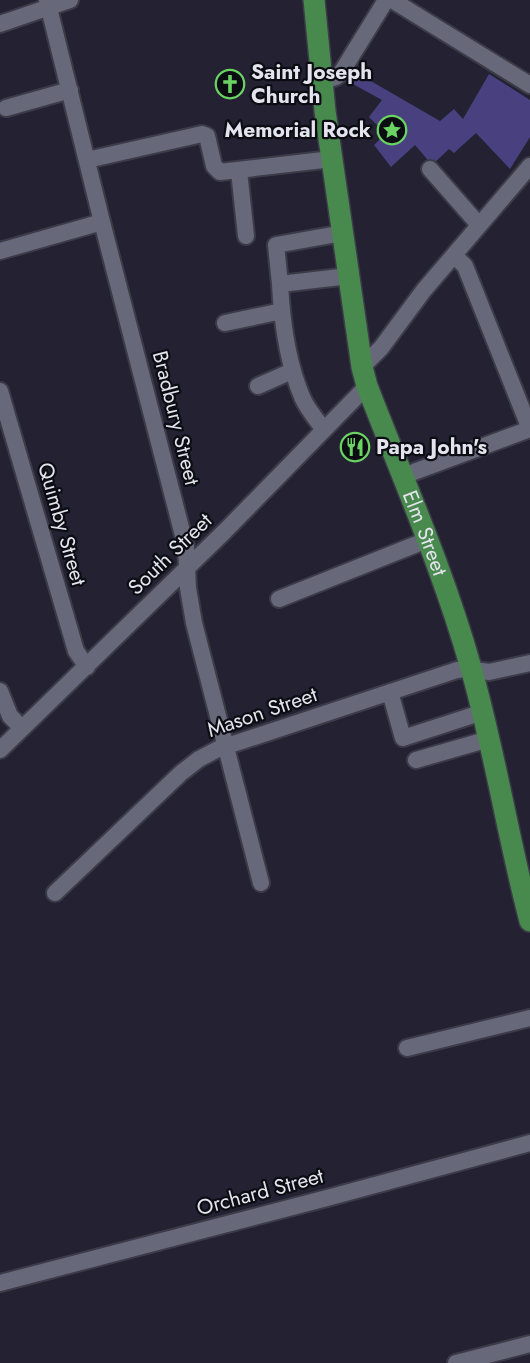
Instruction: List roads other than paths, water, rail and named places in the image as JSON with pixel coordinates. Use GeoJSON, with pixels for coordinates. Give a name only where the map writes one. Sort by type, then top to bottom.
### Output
{"type":"FeatureCollection","features":[{"type":"Feature","properties":{"kind":"main road","name":"Elm Street"},"geometry":{"type":"LineString","coordinates":[[314,0],[321,82],[364,376],[427,540],[472,669],[530,921]]}},
{"type":"Feature","properties":{"kind":"street"},"geometry":{"type":"LineString","coordinates":[[0,24],[35,14],[48,3],[70,0]]}},
{"type":"Feature","properties":{"kind":"street"},"geometry":{"type":"LineString","coordinates":[[321,82],[341,73],[386,0]]}},
{"type":"Feature","properties":{"kind":"street"},"geometry":{"type":"LineString","coordinates":[[392,0],[530,85]]}},
{"type":"Feature","properties":{"kind":"street","name":"Bradbury Street"},"geometry":{"type":"LineString","coordinates":[[48,3],[186,547],[188,588],[194,623],[261,883]]}},
{"type":"Feature","properties":{"kind":"street"},"geometry":{"type":"LineString","coordinates":[[6,108],[70,90]]}},
{"type":"Feature","properties":{"kind":"street"},"geometry":{"type":"LineString","coordinates":[[87,160],[202,134],[207,136],[216,169],[223,173],[333,159]]}},
{"type":"Feature","properties":{"kind":"street","name":"South Street"},"geometry":{"type":"LineString","coordinates":[[0,750],[188,568],[324,430],[424,290],[530,166]]}},
{"type":"Feature","properties":{"kind":"street"},"geometry":{"type":"LineString","coordinates":[[430,169],[479,225]]}},
{"type":"Feature","properties":{"kind":"street"},"geometry":{"type":"LineString","coordinates":[[238,171],[246,236]]}},
{"type":"Feature","properties":{"kind":"street"},"geometry":{"type":"LineString","coordinates":[[0,251],[102,222]]}},
{"type":"Feature","properties":{"kind":"street"},"geometry":{"type":"LineString","coordinates":[[324,430],[304,401],[292,371],[282,311],[276,245],[343,233]]}},
{"type":"Feature","properties":{"kind":"street"},"geometry":{"type":"LineString","coordinates":[[403,476],[530,429],[527,410],[465,266],[454,255]]}},
{"type":"Feature","properties":{"kind":"street"},"geometry":{"type":"LineString","coordinates":[[280,284],[349,276]]}},
{"type":"Feature","properties":{"kind":"street"},"geometry":{"type":"LineString","coordinates":[[225,323],[282,311]]}},
{"type":"Feature","properties":{"kind":"street"},"geometry":{"type":"LineString","coordinates":[[258,386],[292,371]]}},
{"type":"Feature","properties":{"kind":"street","name":"Quimby Street"},"geometry":{"type":"LineString","coordinates":[[0,391],[76,651],[87,667]]}},
{"type":"Feature","properties":{"kind":"street"},"geometry":{"type":"LineString","coordinates":[[279,599],[427,540]]}},
{"type":"Feature","properties":{"kind":"street","name":"Mason Street"},"geometry":{"type":"LineString","coordinates":[[55,893],[188,768],[204,756],[226,746],[457,670],[472,669],[489,672],[530,663]]}},
{"type":"Feature","properties":{"kind":"street"},"geometry":{"type":"LineString","coordinates":[[0,691],[10,716],[22,728]]}},
{"type":"Feature","properties":{"kind":"street"},"geometry":{"type":"LineString","coordinates":[[390,692],[402,738],[483,712]]}},
{"type":"Feature","properties":{"kind":"street"},"geometry":{"type":"LineString","coordinates":[[416,760],[489,739]]}},
{"type":"Feature","properties":{"kind":"street"},"geometry":{"type":"LineString","coordinates":[[407,1048],[530,1018]]}},
{"type":"Feature","properties":{"kind":"street","name":"Orchard Street"},"geometry":{"type":"LineString","coordinates":[[0,1283],[530,1143]]}},
{"type":"Feature","properties":{"kind":"street"},"geometry":{"type":"LineString","coordinates":[[456,1363],[530,1344]]}},
{"type":"Feature","properties":{"kind":"place","name":"Saint Joseph Church"},"geometry":{"type":"Point","coordinates":[230,84]}},
{"type":"Feature","properties":{"kind":"place","name":"Memorial Rock"},"geometry":{"type":"Point","coordinates":[392,130]}},
{"type":"Feature","properties":{"kind":"place","name":"Papa John's"},"geometry":{"type":"Point","coordinates":[355,447]}}]}
